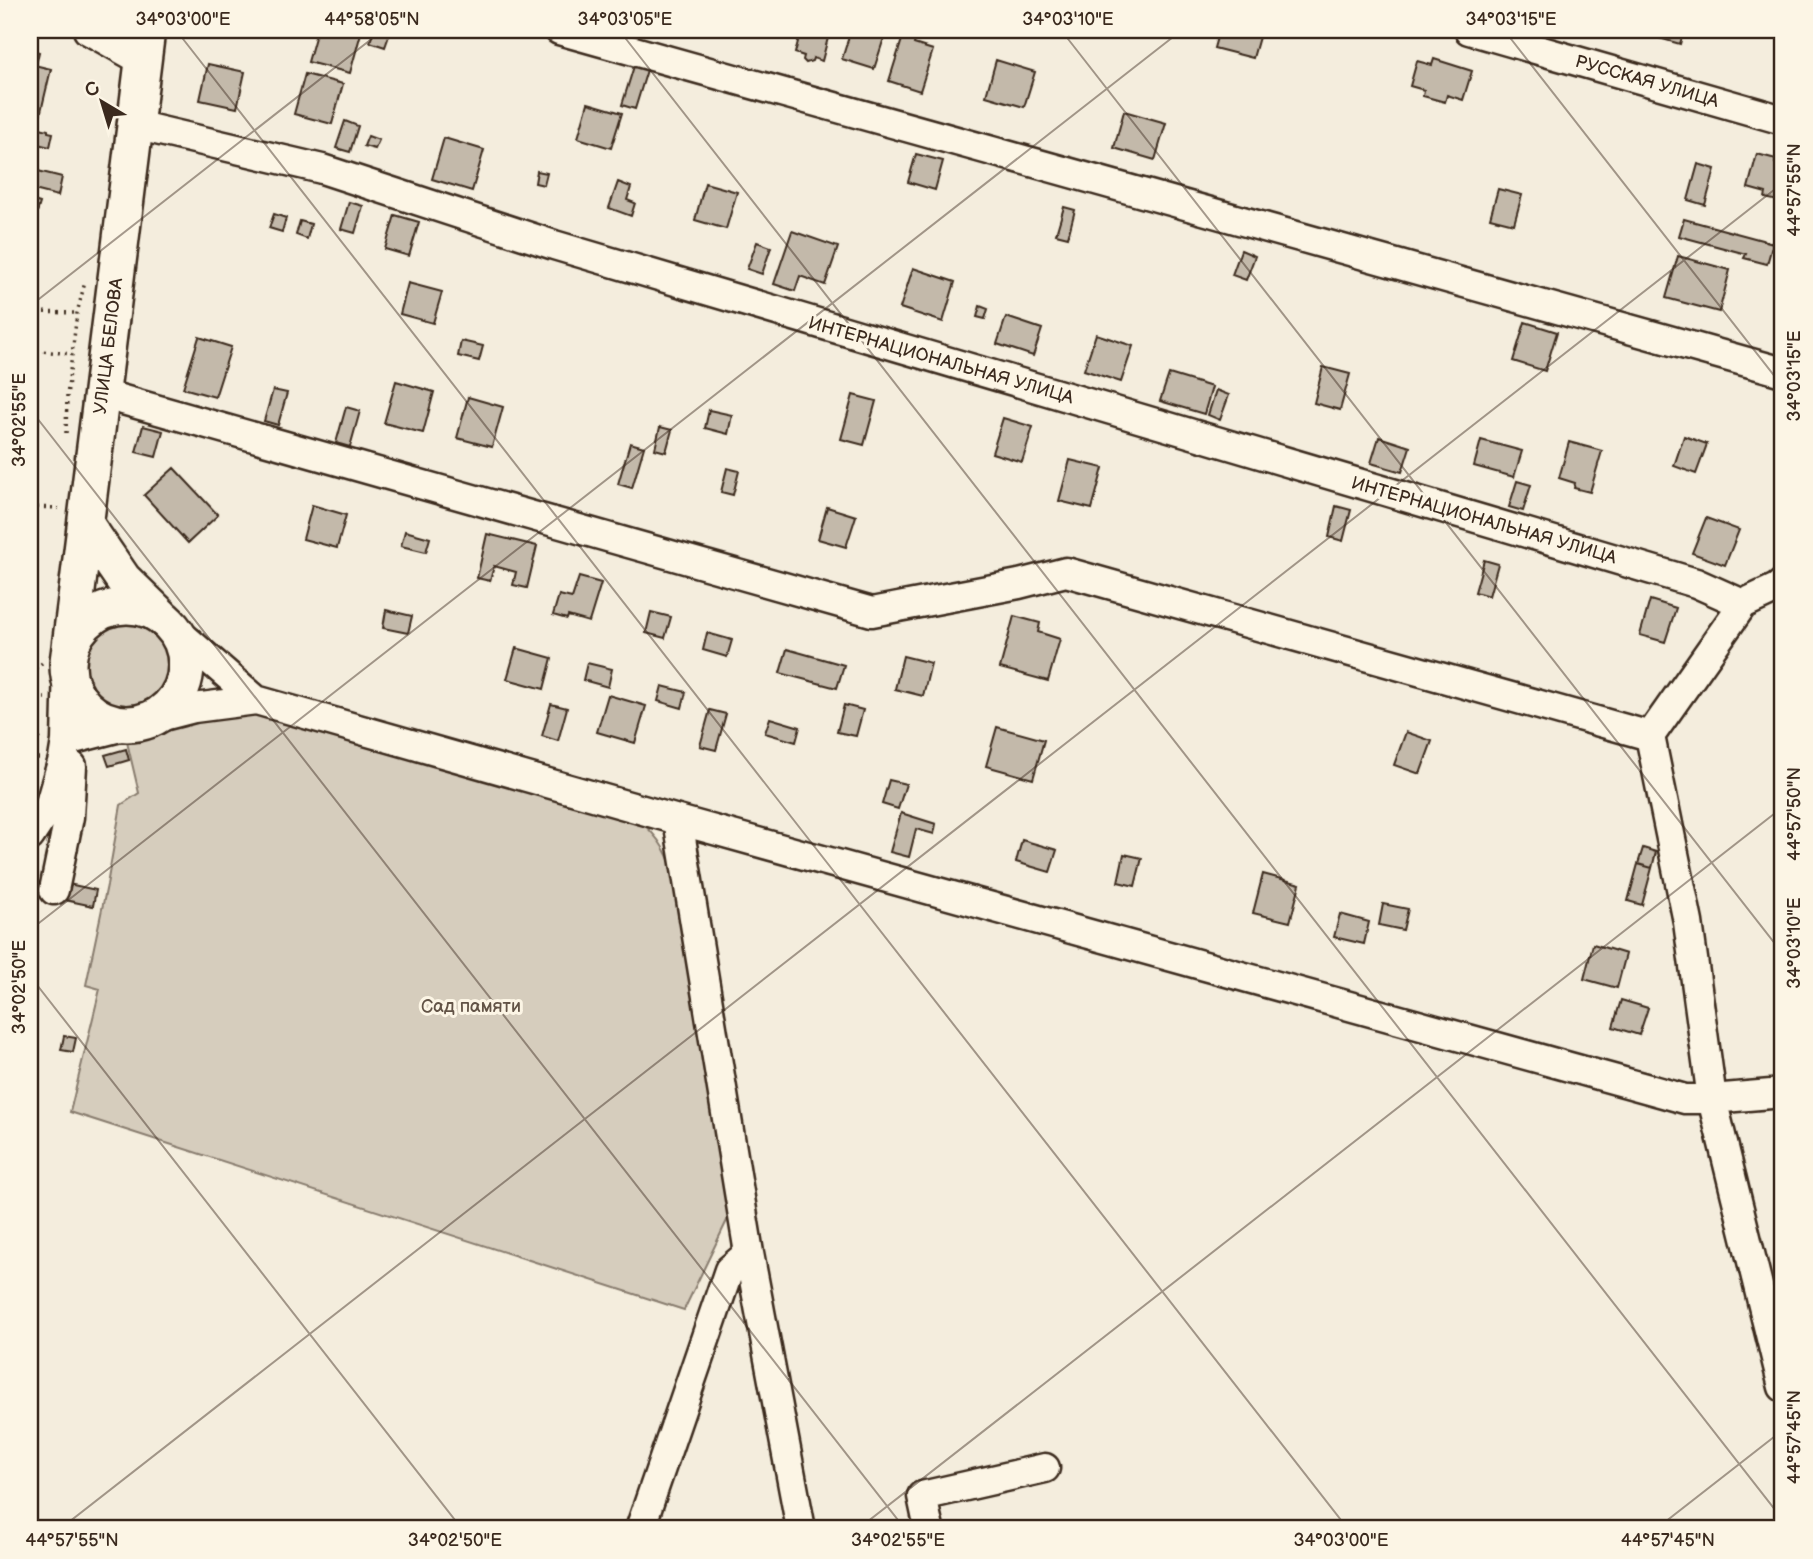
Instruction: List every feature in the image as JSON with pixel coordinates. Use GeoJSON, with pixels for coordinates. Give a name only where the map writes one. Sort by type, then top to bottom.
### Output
{"type":"FeatureCollection","features":[{"type":"Feature","properties":{"kind":"main road","name":"УЛИЦА БЕЛОВА"},"geometry":{"type":"LineString","coordinates":[[68,663],[75,517],[102,394],[145,45]]}},
{"type":"Feature","properties":{"kind":"main road"},"geometry":{"type":"LineString","coordinates":[[75,517],[123,579],[172,627],[180,638],[186,666],[179,693],[171,704],[148,720],[119,723],[105,719],[82,703],[69,677],[68,663],[76,636],[95,615],[122,606],[142,608],[161,617],[172,627]]}},
{"type":"Feature","properties":{"kind":"street"},"geometry":{"type":"LineString","coordinates":[[88,30],[145,45]]}},
{"type":"Feature","properties":{"kind":"street"},"geometry":{"type":"LineString","coordinates":[[559,30],[1783,372]]}},
{"type":"Feature","properties":{"kind":"street","name":"РУССКАЯ УЛИЦА"},"geometry":{"type":"LineString","coordinates":[[1469,30],[1783,120]]}},
{"type":"Feature","properties":{"kind":"street","name":"ИНТЕРНАЦИОНАЛЬНАЯ УЛИЦА"},"geometry":{"type":"LineString","coordinates":[[135,125],[322,169],[568,249],[1696,583],[1743,604]]}},
{"type":"Feature","properties":{"kind":"street"},"geometry":{"type":"LineString","coordinates":[[102,394],[872,612],[1019,584],[1066,572],[1650,736]]}},
{"type":"Feature","properties":{"kind":"street"},"geometry":{"type":"LineString","coordinates":[[1783,583],[1743,604],[1650,736],[1688,922],[1712,1099],[1783,1387]]}},
{"type":"Feature","properties":{"kind":"street"},"geometry":{"type":"LineString","coordinates":[[172,627],[256,700]]}},
{"type":"Feature","properties":{"kind":"street"},"geometry":{"type":"LineString","coordinates":[[54,890],[69,817],[68,663]]}},
{"type":"Feature","properties":{"kind":"street"},"geometry":{"type":"LineString","coordinates":[[70,740],[194,708],[256,700],[1685,1099],[1783,1093]]}},
{"type":"Feature","properties":{"kind":"street"},"geometry":{"type":"LineString","coordinates":[[30,836],[49,807],[70,740]]}},
{"type":"Feature","properties":{"kind":"street"},"geometry":{"type":"LineString","coordinates":[[678,820],[749,1253],[801,1529]]}},
{"type":"Feature","properties":{"kind":"street"},"geometry":{"type":"LineString","coordinates":[[640,1529],[729,1270],[749,1253]]}},
{"type":"Feature","properties":{"kind":"street"},"geometry":{"type":"LineString","coordinates":[[929,1529],[922,1496],[1045,1468]]}},
{"type":"Feature","properties":{"kind":"path"},"geometry":{"type":"LineString","coordinates":[[30,280],[43,281]]}},
{"type":"Feature","properties":{"kind":"path"},"geometry":{"type":"LineString","coordinates":[[30,312],[77,313]]}},
{"type":"Feature","properties":{"kind":"path"},"geometry":{"type":"LineString","coordinates":[[30,350],[72,354]]}},
{"type":"Feature","properties":{"kind":"path"},"geometry":{"type":"LineString","coordinates":[[30,421],[41,422]]}},
{"type":"Feature","properties":{"kind":"path"},"geometry":{"type":"LineString","coordinates":[[30,507],[75,517]]}},
{"type":"Feature","properties":{"kind":"green space"},"geometry":{"type":"Polygon","coordinates":[[[129,618],[147,622],[162,632],[172,647],[176,665],[172,683],[162,698],[147,708],[129,712],[111,708],[96,698],[86,683],[82,665],[86,647],[96,632],[111,622],[129,618]]]}},
{"type":"Feature","properties":{"kind":"green space","name":"Сад памяти"},"geometry":{"type":"Polygon","coordinates":[[[259,713],[636,818],[658,840],[668,857],[679,887],[733,1208],[684,1310],[70,1112],[100,989],[86,985],[121,805],[139,793],[127,742],[192,721],[259,713]]]}},
{"type":"Feature","properties":{"kind":"building"},"geometry":{"type":"Polygon","coordinates":[[[317,30],[348,30],[361,33],[350,73],[308,62],[317,30]]]}},
{"type":"Feature","properties":{"kind":"building"},"geometry":{"type":"Polygon","coordinates":[[[374,30],[391,30],[385,47],[370,42],[374,30]]]}},
{"type":"Feature","properties":{"kind":"building"},"geometry":{"type":"Polygon","coordinates":[[[801,30],[830,30],[822,61],[813,58],[806,63],[804,56],[795,53],[801,30]]]}},
{"type":"Feature","properties":{"kind":"building"},"geometry":{"type":"Polygon","coordinates":[[[851,30],[884,38],[874,69],[842,59],[851,30]]]}},
{"type":"Feature","properties":{"kind":"building"},"geometry":{"type":"Polygon","coordinates":[[[905,30],[918,30],[914,44],[933,50],[920,91],[889,81],[905,30]]]}},
{"type":"Feature","properties":{"kind":"building"},"geometry":{"type":"Polygon","coordinates":[[[1219,30],[1261,30],[1253,58],[1214,48],[1219,30]]]}},
{"type":"Feature","properties":{"kind":"building"},"geometry":{"type":"Polygon","coordinates":[[[1653,30],[1684,30],[1680,44],[1652,36],[1653,30]]]}},
{"type":"Feature","properties":{"kind":"building"},"geometry":{"type":"Polygon","coordinates":[[[30,40],[34,41],[32,50],[39,52],[36,65],[30,64],[30,40]]]}},
{"type":"Feature","properties":{"kind":"building"},"geometry":{"type":"Polygon","coordinates":[[[1434,59],[1472,71],[1463,100],[1447,95],[1445,102],[1423,96],[1424,90],[1410,86],[1417,61],[1432,65],[1434,59]]]}},
{"type":"Feature","properties":{"kind":"building"},"geometry":{"type":"Polygon","coordinates":[[[996,60],[1035,72],[1024,107],[986,96],[996,60]]]}},
{"type":"Feature","properties":{"kind":"building"},"geometry":{"type":"Polygon","coordinates":[[[30,64],[51,69],[30,158],[30,64]]]}},
{"type":"Feature","properties":{"kind":"building"},"geometry":{"type":"Polygon","coordinates":[[[208,64],[245,72],[237,108],[200,100],[208,64]]]}},
{"type":"Feature","properties":{"kind":"building"},"geometry":{"type":"Polygon","coordinates":[[[634,66],[647,70],[635,109],[622,105],[634,66]]]}},
{"type":"Feature","properties":{"kind":"building"},"geometry":{"type":"Polygon","coordinates":[[[305,74],[343,84],[332,124],[294,114],[305,74]]]}},
{"type":"Feature","properties":{"kind":"building"},"geometry":{"type":"Polygon","coordinates":[[[588,103],[622,113],[611,148],[578,138],[588,103]]]}},
{"type":"Feature","properties":{"kind":"building"},"geometry":{"type":"Polygon","coordinates":[[[1124,111],[1166,123],[1155,160],[1114,148],[1124,111]]]}},
{"type":"Feature","properties":{"kind":"building"},"geometry":{"type":"Polygon","coordinates":[[[345,121],[358,126],[350,152],[336,148],[345,121]]]}},
{"type":"Feature","properties":{"kind":"building"},"geometry":{"type":"Polygon","coordinates":[[[40,128],[53,133],[50,147],[33,143],[40,128]]]}},
{"type":"Feature","properties":{"kind":"building"},"geometry":{"type":"Polygon","coordinates":[[[368,136],[379,140],[375,149],[364,146],[368,136]]]}},
{"type":"Feature","properties":{"kind":"building"},"geometry":{"type":"Polygon","coordinates":[[[444,138],[484,150],[472,191],[432,179],[444,138]]]}},
{"type":"Feature","properties":{"kind":"building"},"geometry":{"type":"Polygon","coordinates":[[[916,154],[943,161],[935,190],[908,182],[916,154]]]}},
{"type":"Feature","properties":{"kind":"building"},"geometry":{"type":"Polygon","coordinates":[[[1757,154],[1776,159],[1775,163],[1783,166],[1783,202],[1765,198],[1766,193],[1748,188],[1757,154]]]}},
{"type":"Feature","properties":{"kind":"building"},"geometry":{"type":"Polygon","coordinates":[[[1698,164],[1715,169],[1705,205],[1688,200],[1698,164]]]}},
{"type":"Feature","properties":{"kind":"building"},"geometry":{"type":"Polygon","coordinates":[[[30,169],[62,177],[58,196],[30,189],[30,169]]]}},
{"type":"Feature","properties":{"kind":"building"},"geometry":{"type":"Polygon","coordinates":[[[537,171],[547,173],[544,185],[535,183],[537,171]]]}},
{"type":"Feature","properties":{"kind":"building"},"geometry":{"type":"Polygon","coordinates":[[[618,182],[631,187],[627,200],[635,203],[631,216],[609,208],[618,182]]]}},
{"type":"Feature","properties":{"kind":"building"},"geometry":{"type":"Polygon","coordinates":[[[705,183],[737,192],[726,229],[695,220],[705,183]]]}},
{"type":"Feature","properties":{"kind":"building"},"geometry":{"type":"Polygon","coordinates":[[[1498,189],[1522,195],[1514,224],[1490,218],[1498,189]]]}},
{"type":"Feature","properties":{"kind":"building"},"geometry":{"type":"Polygon","coordinates":[[[30,200],[40,203],[37,213],[30,211],[30,200]]]}},
{"type":"Feature","properties":{"kind":"building"},"geometry":{"type":"Polygon","coordinates":[[[349,202],[363,206],[355,233],[341,229],[349,202]]]}},
{"type":"Feature","properties":{"kind":"building"},"geometry":{"type":"Polygon","coordinates":[[[1064,207],[1075,210],[1068,237],[1056,234],[1064,207]]]}},
{"type":"Feature","properties":{"kind":"building"},"geometry":{"type":"Polygon","coordinates":[[[274,214],[286,218],[282,232],[269,228],[274,214]]]}},
{"type":"Feature","properties":{"kind":"building"},"geometry":{"type":"Polygon","coordinates":[[[395,215],[419,222],[409,256],[385,249],[395,215]]]}},
{"type":"Feature","properties":{"kind":"building"},"geometry":{"type":"Polygon","coordinates":[[[1684,219],[1773,243],[1767,264],[1744,258],[1746,254],[1679,236],[1684,219]]]}},
{"type":"Feature","properties":{"kind":"building"},"geometry":{"type":"Polygon","coordinates":[[[300,221],[311,224],[307,239],[296,235],[300,221]]]}},
{"type":"Feature","properties":{"kind":"building"},"geometry":{"type":"Polygon","coordinates":[[[792,231],[838,247],[825,285],[800,276],[795,291],[774,284],[792,231]]]}},
{"type":"Feature","properties":{"kind":"building"},"geometry":{"type":"Polygon","coordinates":[[[757,242],[771,247],[762,274],[747,269],[757,242]]]}},
{"type":"Feature","properties":{"kind":"building"},"geometry":{"type":"Polygon","coordinates":[[[1241,250],[1255,256],[1246,280],[1232,275],[1241,250]]]}},
{"type":"Feature","properties":{"kind":"building"},"geometry":{"type":"Polygon","coordinates":[[[1678,256],[1730,270],[1719,312],[1666,298],[1678,256]]]}},
{"type":"Feature","properties":{"kind":"building"},"geometry":{"type":"Polygon","coordinates":[[[913,268],[955,282],[943,322],[900,308],[913,268]]]}},
{"type":"Feature","properties":{"kind":"building"},"geometry":{"type":"Polygon","coordinates":[[[30,283],[34,283],[33,304],[30,304],[30,283]]]}},
{"type":"Feature","properties":{"kind":"building"},"geometry":{"type":"Polygon","coordinates":[[[408,283],[442,292],[433,323],[400,314],[408,283]]]}},
{"type":"Feature","properties":{"kind":"building"},"geometry":{"type":"Polygon","coordinates":[[[980,306],[988,309],[985,319],[977,317],[980,306]]]}},
{"type":"Feature","properties":{"kind":"building"},"geometry":{"type":"Polygon","coordinates":[[[1006,317],[1042,329],[1033,356],[997,344],[1006,317]]]}},
{"type":"Feature","properties":{"kind":"building"},"geometry":{"type":"Polygon","coordinates":[[[1525,322],[1557,332],[1545,371],[1513,361],[1525,322]]]}},
{"type":"Feature","properties":{"kind":"building"},"geometry":{"type":"Polygon","coordinates":[[[1096,334],[1133,346],[1121,382],[1084,370],[1096,334]]]}},
{"type":"Feature","properties":{"kind":"building"},"geometry":{"type":"Polygon","coordinates":[[[199,337],[231,347],[215,397],[183,388],[199,337]]]}},
{"type":"Feature","properties":{"kind":"building"},"geometry":{"type":"Polygon","coordinates":[[[461,341],[483,346],[479,361],[458,356],[461,341]]]}},
{"type":"Feature","properties":{"kind":"building"},"geometry":{"type":"Polygon","coordinates":[[[1323,367],[1350,374],[1340,410],[1314,403],[1323,367]]]}},
{"type":"Feature","properties":{"kind":"building"},"geometry":{"type":"Polygon","coordinates":[[[1169,374],[1212,387],[1204,414],[1160,401],[1169,374]]]}},
{"type":"Feature","properties":{"kind":"building"},"geometry":{"type":"Polygon","coordinates":[[[396,381],[434,392],[423,433],[384,423],[396,381]]]}},
{"type":"Feature","properties":{"kind":"building"},"geometry":{"type":"Polygon","coordinates":[[[273,390],[287,393],[278,425],[264,421],[273,390]]]}},
{"type":"Feature","properties":{"kind":"building"},"geometry":{"type":"Polygon","coordinates":[[[1216,390],[1229,395],[1220,420],[1208,415],[1216,390]]]}},
{"type":"Feature","properties":{"kind":"building"},"geometry":{"type":"Polygon","coordinates":[[[853,395],[876,401],[864,445],[841,439],[853,395]]]}},
{"type":"Feature","properties":{"kind":"building"},"geometry":{"type":"Polygon","coordinates":[[[468,397],[503,407],[492,447],[457,438],[468,397]]]}},
{"type":"Feature","properties":{"kind":"building"},"geometry":{"type":"Polygon","coordinates":[[[346,407],[360,411],[350,447],[336,443],[346,407]]]}},
{"type":"Feature","properties":{"kind":"building"},"geometry":{"type":"Polygon","coordinates":[[[709,410],[732,415],[728,434],[705,428],[709,410]]]}},
{"type":"Feature","properties":{"kind":"building"},"geometry":{"type":"Polygon","coordinates":[[[1003,418],[1033,427],[1022,462],[992,453],[1003,418]]]}},
{"type":"Feature","properties":{"kind":"building"},"geometry":{"type":"Polygon","coordinates":[[[143,426],[163,431],[156,457],[136,452],[143,426]]]}},
{"type":"Feature","properties":{"kind":"building"},"geometry":{"type":"Polygon","coordinates":[[[660,427],[672,430],[666,452],[655,449],[660,427]]]}},
{"type":"Feature","properties":{"kind":"building"},"geometry":{"type":"Polygon","coordinates":[[[1684,436],[1707,444],[1696,474],[1674,466],[1684,436]]]}},
{"type":"Feature","properties":{"kind":"building"},"geometry":{"type":"Polygon","coordinates":[[[1379,437],[1410,447],[1402,472],[1371,463],[1379,437]]]}},
{"type":"Feature","properties":{"kind":"building"},"geometry":{"type":"Polygon","coordinates":[[[1481,440],[1522,451],[1514,477],[1474,466],[1481,440]]]}},
{"type":"Feature","properties":{"kind":"building"},"geometry":{"type":"Polygon","coordinates":[[[1569,442],[1602,451],[1590,492],[1574,488],[1575,483],[1559,478],[1569,442]]]}},
{"type":"Feature","properties":{"kind":"building"},"geometry":{"type":"Polygon","coordinates":[[[630,443],[644,447],[632,488],[618,484],[630,443]]]}},
{"type":"Feature","properties":{"kind":"building"},"geometry":{"type":"Polygon","coordinates":[[[1070,460],[1103,468],[1092,509],[1059,501],[1070,460]]]}},
{"type":"Feature","properties":{"kind":"building"},"geometry":{"type":"Polygon","coordinates":[[[174,468],[218,515],[188,543],[144,495],[174,468]]]}},
{"type":"Feature","properties":{"kind":"building"},"geometry":{"type":"Polygon","coordinates":[[[727,468],[739,471],[733,495],[721,492],[727,468]]]}},
{"type":"Feature","properties":{"kind":"building"},"geometry":{"type":"Polygon","coordinates":[[[1517,481],[1531,485],[1523,511],[1509,507],[1517,481]]]}},
{"type":"Feature","properties":{"kind":"building"},"geometry":{"type":"Polygon","coordinates":[[[312,505],[346,515],[337,548],[303,539],[312,505]]]}},
{"type":"Feature","properties":{"kind":"building"},"geometry":{"type":"Polygon","coordinates":[[[1336,506],[1351,510],[1343,541],[1329,537],[1336,506]]]}},
{"type":"Feature","properties":{"kind":"building"},"geometry":{"type":"Polygon","coordinates":[[[827,507],[856,516],[846,547],[818,539],[827,507]]]}},
{"type":"Feature","properties":{"kind":"building"},"geometry":{"type":"Polygon","coordinates":[[[1706,518],[1739,530],[1725,565],[1692,553],[1706,518]]]}},
{"type":"Feature","properties":{"kind":"building"},"geometry":{"type":"Polygon","coordinates":[[[405,531],[430,538],[426,552],[401,546],[405,531]]]}},
{"type":"Feature","properties":{"kind":"building"},"geometry":{"type":"Polygon","coordinates":[[[487,534],[537,546],[527,588],[513,585],[516,572],[494,566],[490,581],[477,578],[487,534]]]}},
{"type":"Feature","properties":{"kind":"building"},"geometry":{"type":"Polygon","coordinates":[[[1484,560],[1498,564],[1489,596],[1475,592],[1484,560]]]}},
{"type":"Feature","properties":{"kind":"building"},"geometry":{"type":"Polygon","coordinates":[[[579,577],[601,583],[589,622],[553,615],[559,595],[572,598],[579,577]]]}},
{"type":"Feature","properties":{"kind":"building"},"geometry":{"type":"Polygon","coordinates":[[[1650,600],[1676,608],[1665,642],[1640,635],[1650,600]]]}},
{"type":"Feature","properties":{"kind":"building"},"geometry":{"type":"Polygon","coordinates":[[[386,610],[412,616],[408,633],[383,628],[386,610]]]}},
{"type":"Feature","properties":{"kind":"building"},"geometry":{"type":"Polygon","coordinates":[[[651,612],[671,617],[665,638],[646,633],[651,612]]]}},
{"type":"Feature","properties":{"kind":"building"},"geometry":{"type":"Polygon","coordinates":[[[1014,616],[1040,623],[1038,632],[1060,639],[1048,681],[1000,668],[1014,616]]]}},
{"type":"Feature","properties":{"kind":"building"},"geometry":{"type":"Polygon","coordinates":[[[707,633],[732,640],[727,657],[703,650],[707,633]]]}},
{"type":"Feature","properties":{"kind":"building"},"geometry":{"type":"Polygon","coordinates":[[[516,648],[552,658],[544,689],[507,679],[516,648]]]}},
{"type":"Feature","properties":{"kind":"building"},"geometry":{"type":"Polygon","coordinates":[[[787,649],[844,665],[837,688],[780,673],[787,649]]]}},
{"type":"Feature","properties":{"kind":"building"},"geometry":{"type":"Polygon","coordinates":[[[903,656],[931,663],[923,696],[895,689],[903,656]]]}},
{"type":"Feature","properties":{"kind":"building"},"geometry":{"type":"Polygon","coordinates":[[[587,663],[612,669],[608,687],[583,680],[587,663]]]}},
{"type":"Feature","properties":{"kind":"building"},"geometry":{"type":"Polygon","coordinates":[[[662,686],[686,692],[682,708],[658,701],[662,686]]]}},
{"type":"Feature","properties":{"kind":"building"},"geometry":{"type":"Polygon","coordinates":[[[608,695],[646,706],[635,743],[597,732],[608,695]]]}},
{"type":"Feature","properties":{"kind":"building"},"geometry":{"type":"Polygon","coordinates":[[[551,704],[567,708],[558,741],[542,736],[551,704]]]}},
{"type":"Feature","properties":{"kind":"building"},"geometry":{"type":"Polygon","coordinates":[[[844,705],[863,710],[856,736],[837,732],[844,705]]]}},
{"type":"Feature","properties":{"kind":"building"},"geometry":{"type":"Polygon","coordinates":[[[710,710],[726,714],[716,750],[700,746],[710,710]]]}},
{"type":"Feature","properties":{"kind":"building"},"geometry":{"type":"Polygon","coordinates":[[[770,718],[800,727],[796,742],[765,733],[770,718]]]}},
{"type":"Feature","properties":{"kind":"building"},"geometry":{"type":"Polygon","coordinates":[[[997,727],[1044,740],[1033,779],[986,766],[997,727]]]}},
{"type":"Feature","properties":{"kind":"building"},"geometry":{"type":"Polygon","coordinates":[[[1406,732],[1432,741],[1420,774],[1394,765],[1406,732]]]}},
{"type":"Feature","properties":{"kind":"building"},"geometry":{"type":"Polygon","coordinates":[[[126,749],[129,760],[109,766],[105,755],[126,749]]]}},
{"type":"Feature","properties":{"kind":"building"},"geometry":{"type":"Polygon","coordinates":[[[889,780],[906,784],[898,809],[882,804],[889,780]]]}},
{"type":"Feature","properties":{"kind":"building"},"geometry":{"type":"Polygon","coordinates":[[[901,813],[936,824],[934,834],[916,829],[909,857],[890,852],[901,813]]]}},
{"type":"Feature","properties":{"kind":"building"},"geometry":{"type":"Polygon","coordinates":[[[1022,840],[1057,850],[1050,872],[1016,862],[1022,840]]]}},
{"type":"Feature","properties":{"kind":"building"},"geometry":{"type":"Polygon","coordinates":[[[1643,848],[1656,852],[1652,868],[1638,864],[1643,848]]]}},
{"type":"Feature","properties":{"kind":"building"},"geometry":{"type":"Polygon","coordinates":[[[1124,854],[1142,858],[1135,886],[1118,882],[1124,854]]]}},
{"type":"Feature","properties":{"kind":"building"},"geometry":{"type":"Polygon","coordinates":[[[1638,864],[1652,868],[1642,905],[1628,901],[1638,864]]]}},
{"type":"Feature","properties":{"kind":"building"},"geometry":{"type":"Polygon","coordinates":[[[1263,874],[1300,884],[1290,922],[1253,913],[1263,874]]]}},
{"type":"Feature","properties":{"kind":"building"},"geometry":{"type":"Polygon","coordinates":[[[64,883],[96,890],[93,906],[60,899],[64,883]]]}},
{"type":"Feature","properties":{"kind":"building"},"geometry":{"type":"Polygon","coordinates":[[[1383,904],[1408,909],[1403,930],[1379,925],[1383,904]]]}},
{"type":"Feature","properties":{"kind":"building"},"geometry":{"type":"Polygon","coordinates":[[[1340,914],[1369,922],[1364,944],[1334,937],[1340,914]]]}},
{"type":"Feature","properties":{"kind":"building"},"geometry":{"type":"Polygon","coordinates":[[[1593,944],[1626,954],[1617,988],[1584,979],[1593,944]]]}},
{"type":"Feature","properties":{"kind":"building"},"geometry":{"type":"Polygon","coordinates":[[[1621,1000],[1648,1008],[1639,1035],[1613,1027],[1621,1000]]]}},
{"type":"Feature","properties":{"kind":"building"},"geometry":{"type":"Polygon","coordinates":[[[64,1036],[76,1038],[73,1052],[61,1050],[64,1036]]]}}]}
